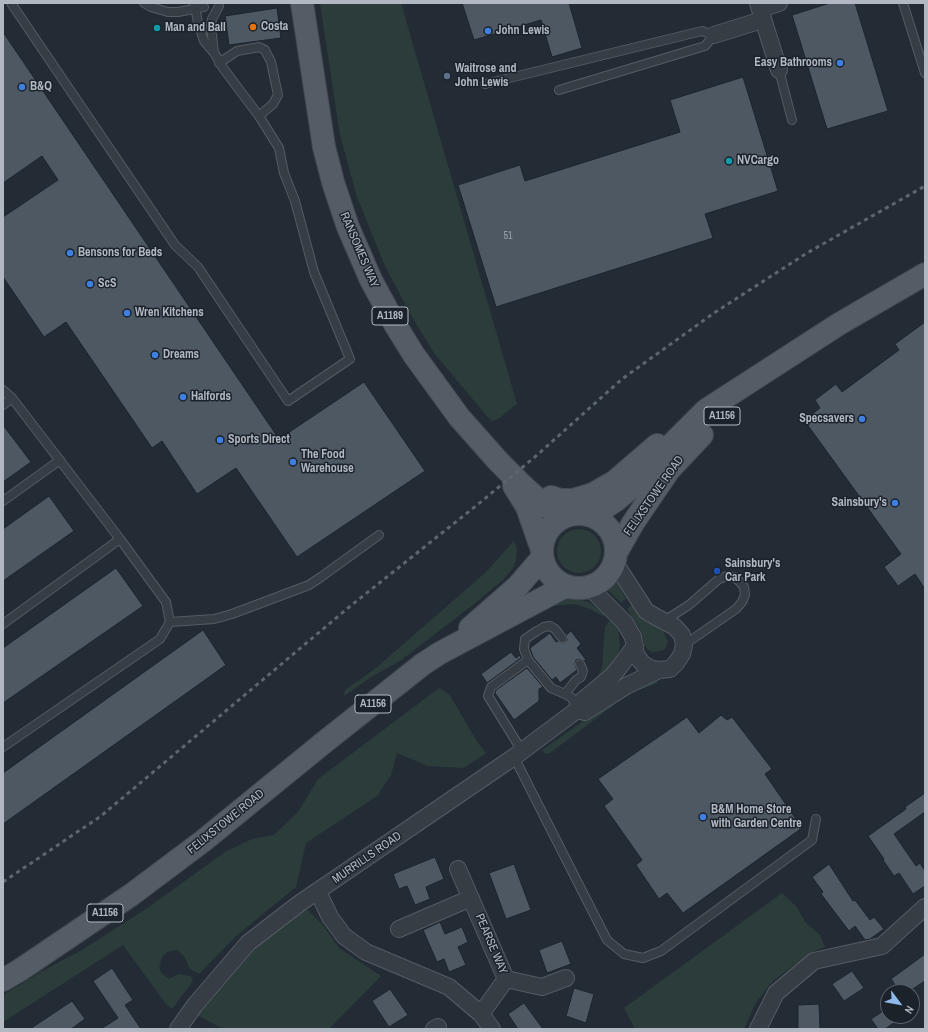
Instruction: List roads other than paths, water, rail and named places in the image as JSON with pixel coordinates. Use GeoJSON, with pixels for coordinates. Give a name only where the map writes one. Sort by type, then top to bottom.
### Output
{"type":"FeatureCollection","features":[{"type":"Feature","properties":{"kind":"main road","name":"RANSOMES WAY"},"geometry":{"type":"LineString","coordinates":[[302,3],[324,147],[335,188],[348,227],[371,280],[414,355],[459,418],[498,461],[545,506],[566,516]]}},
{"type":"Feature","properties":{"kind":"main road","name":"FELIXSTOWE ROAD"},"geometry":{"type":"LineString","coordinates":[[592,516],[644,477],[668,448],[706,410],[804,347],[925,274]]}},
{"type":"Feature","properties":{"kind":"main road","name":"FELIXSTOWE ROAD"},"geometry":{"type":"LineString","coordinates":[[615,558],[651,496],[669,470],[714,422],[804,347]]}},
{"type":"Feature","properties":{"kind":"main road"},"geometry":{"type":"LineString","coordinates":[[521,484],[554,498],[566,500],[573,500],[593,494],[614,482],[662,440],[706,410]]}},
{"type":"Feature","properties":{"kind":"main road","name":"RANSOMES WAY"},"geometry":{"type":"LineString","coordinates":[[498,461],[528,507],[542,554]]}},
{"type":"Feature","properties":{"kind":"main road"},"geometry":{"type":"LineString","coordinates":[[579,514],[592,516],[602,522],[610,530],[615,541],[615,558],[609,574],[600,582],[589,587],[581,588],[566,586],[555,580],[547,570],[542,554],[543,539],[548,529],[556,521],[566,516],[579,514]]}},
{"type":"Feature","properties":{"kind":"main road","name":"FELIXSTOWE ROAD"},"geometry":{"type":"LineString","coordinates":[[440,653],[518,586],[542,554]]}},
{"type":"Feature","properties":{"kind":"main road","name":"FELIXSTOWE ROAD"},"geometry":{"type":"LineString","coordinates":[[3,980],[131,895],[203,841],[423,664],[440,653],[566,586]]}},
{"type":"Feature","properties":{"kind":"street"},"geometry":{"type":"LineString","coordinates":[[714,35],[760,10],[779,3]]}},
{"type":"Feature","properties":{"kind":"street"},"geometry":{"type":"LineString","coordinates":[[760,10],[779,70]]}},
{"type":"Feature","properties":{"kind":"street"},"geometry":{"type":"LineString","coordinates":[[615,558],[646,611],[675,627],[682,635],[684,645]]}},
{"type":"Feature","properties":{"kind":"street"},"geometry":{"type":"LineString","coordinates":[[589,587],[625,623],[633,637],[636,655],[643,664],[652,669],[659,670]]}},
{"type":"Feature","properties":{"kind":"street","name":"MURRILLS ROAD"},"geometry":{"type":"LineString","coordinates":[[577,710],[585,712],[626,686],[659,670],[670,669],[682,654],[684,645]]}},
{"type":"Feature","properties":{"kind":"street","name":"MURRILLS ROAD"},"geometry":{"type":"LineString","coordinates":[[178,1029],[195,1005],[248,943],[300,903],[518,754],[577,710],[582,701],[611,677],[635,646]]}},
{"type":"Feature","properties":{"kind":"street","name":"PEARSE WAY"},"geometry":{"type":"LineString","coordinates":[[458,869],[506,979],[481,1014]]}},
{"type":"Feature","properties":{"kind":"street"},"geometry":{"type":"LineString","coordinates":[[318,892],[330,917],[344,936],[366,952],[449,987],[481,1014],[492,1029]]}},
{"type":"Feature","properties":{"kind":"street"},"geometry":{"type":"LineString","coordinates":[[399,929],[471,898]]}},
{"type":"Feature","properties":{"kind":"street"},"geometry":{"type":"LineString","coordinates":[[758,1029],[776,994],[814,961],[882,946],[925,906]]}},
{"type":"Feature","properties":{"kind":"street"},"geometry":{"type":"LineString","coordinates":[[506,979],[542,987],[566,978]]}},
{"type":"Feature","properties":{"kind":"lane"},"geometry":{"type":"LineString","coordinates":[[11,3],[175,246],[198,267],[288,401],[350,359],[314,272],[295,201],[284,173],[279,148],[259,116],[202,38],[198,5]]}},
{"type":"Feature","properties":{"kind":"lane"},"geometry":{"type":"LineString","coordinates":[[144,3],[151,8],[168,12],[178,12],[198,5],[212,8],[222,4]]}},
{"type":"Feature","properties":{"kind":"lane"},"geometry":{"type":"LineString","coordinates":[[903,3],[925,73]]}},
{"type":"Feature","properties":{"kind":"lane"},"geometry":{"type":"LineString","coordinates":[[214,54],[211,26],[214,14],[222,4]]}},
{"type":"Feature","properties":{"kind":"lane"},"geometry":{"type":"LineString","coordinates":[[485,84],[702,31],[714,35],[705,46],[560,90]]}},
{"type":"Feature","properties":{"kind":"lane"},"geometry":{"type":"LineString","coordinates":[[219,62],[237,51],[259,48],[265,50],[270,62],[278,95],[273,104],[259,116]]}},
{"type":"Feature","properties":{"kind":"lane"},"geometry":{"type":"LineString","coordinates":[[779,70],[792,120]]}},
{"type":"Feature","properties":{"kind":"lane"},"geometry":{"type":"LineString","coordinates":[[3,390],[12,398],[60,460],[166,602],[170,622],[160,639],[3,747]]}},
{"type":"Feature","properties":{"kind":"lane"},"geometry":{"type":"LineString","coordinates":[[3,405],[12,398]]}},
{"type":"Feature","properties":{"kind":"lane"},"geometry":{"type":"LineString","coordinates":[[3,501],[60,460]]}},
{"type":"Feature","properties":{"kind":"lane"},"geometry":{"type":"LineString","coordinates":[[170,622],[214,619],[232,614],[309,585],[379,535]]}},
{"type":"Feature","properties":{"kind":"lane"},"geometry":{"type":"LineString","coordinates":[[3,624],[120,539]]}},
{"type":"Feature","properties":{"kind":"lane"},"geometry":{"type":"LineString","coordinates":[[664,621],[689,604],[719,579],[726,576],[734,577],[739,581],[744,587],[745,595],[742,602],[736,609],[684,645]]}},
{"type":"Feature","properties":{"kind":"lane"},"geometry":{"type":"LineString","coordinates":[[562,638],[555,629],[550,626],[544,627],[525,640],[524,649],[528,660],[551,688],[572,698],[577,710]]}},
{"type":"Feature","properties":{"kind":"lane"},"geometry":{"type":"LineString","coordinates":[[528,660],[491,687],[488,696],[518,754],[607,940],[624,954],[643,958],[661,951],[812,840],[816,820]]}},
{"type":"Feature","properties":{"kind":"lane"},"geometry":{"type":"LineString","coordinates":[[566,694],[583,672],[580,664]]}},
{"type":"Feature","properties":{"kind":"railway"},"geometry":{"type":"LineString","coordinates":[[3,882],[101,816],[348,608],[536,456],[622,379],[714,313],[807,253],[925,186]]}},
{"type":"Feature","properties":{"kind":"place","name":"Costa"},"geometry":{"type":"Point","coordinates":[253,27]}},
{"type":"Feature","properties":{"kind":"place","name":"Man and Ball"},"geometry":{"type":"Point","coordinates":[157,28]}},
{"type":"Feature","properties":{"kind":"place","name":"John Lewis"},"geometry":{"type":"Point","coordinates":[488,31]}},
{"type":"Feature","properties":{"kind":"place","name":"Easy Bathrooms"},"geometry":{"type":"Point","coordinates":[840,63]}},
{"type":"Feature","properties":{"kind":"place","name":"Waitrose and John Lewis"},"geometry":{"type":"Point","coordinates":[447,76]}},
{"type":"Feature","properties":{"kind":"place","name":"B&Q"},"geometry":{"type":"Point","coordinates":[22,87]}},
{"type":"Feature","properties":{"kind":"place","name":"NVCargo"},"geometry":{"type":"Point","coordinates":[729,161]}},
{"type":"Feature","properties":{"kind":"place","name":"Bensons for Beds"},"geometry":{"type":"Point","coordinates":[70,253]}},
{"type":"Feature","properties":{"kind":"place","name":"ScS"},"geometry":{"type":"Point","coordinates":[90,284]}},
{"type":"Feature","properties":{"kind":"place","name":"Wren Kitchens"},"geometry":{"type":"Point","coordinates":[127,313]}},
{"type":"Feature","properties":{"kind":"place","name":"Dreams"},"geometry":{"type":"Point","coordinates":[155,355]}},
{"type":"Feature","properties":{"kind":"place","name":"Halfords"},"geometry":{"type":"Point","coordinates":[183,397]}},
{"type":"Feature","properties":{"kind":"place","name":"Specsavers"},"geometry":{"type":"Point","coordinates":[862,419]}},
{"type":"Feature","properties":{"kind":"place","name":"Sports Direct"},"geometry":{"type":"Point","coordinates":[220,440]}},
{"type":"Feature","properties":{"kind":"place","name":"The Food Warehouse"},"geometry":{"type":"Point","coordinates":[293,462]}},
{"type":"Feature","properties":{"kind":"place","name":"Sainsbury's"},"geometry":{"type":"Point","coordinates":[895,503]}},
{"type":"Feature","properties":{"kind":"place","name":"Sainsbury's Car Park"},"geometry":{"type":"Point","coordinates":[717,571]}},
{"type":"Feature","properties":{"kind":"place","name":"B&M Home Store with Garden Centre"},"geometry":{"type":"Point","coordinates":[703,817]}}]}
